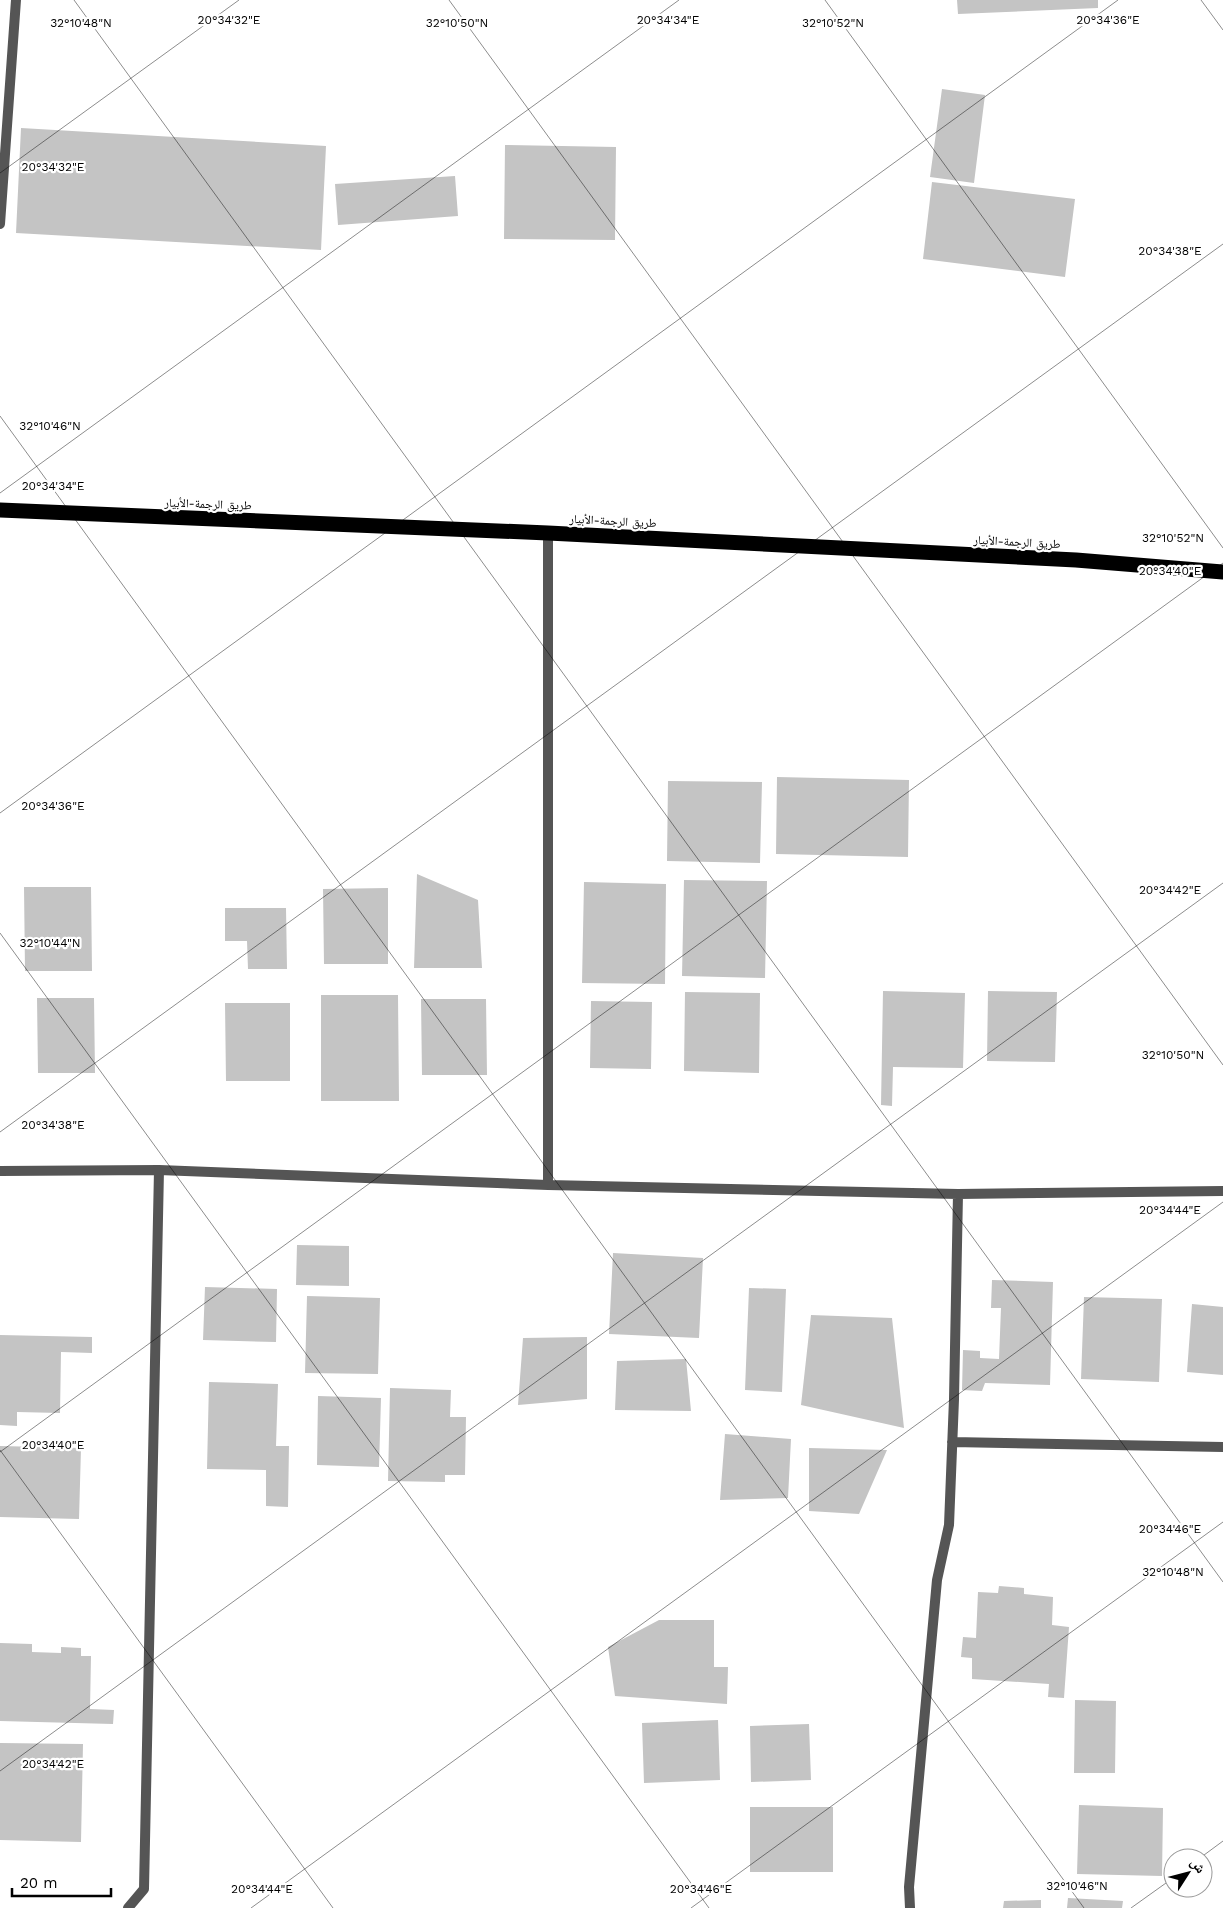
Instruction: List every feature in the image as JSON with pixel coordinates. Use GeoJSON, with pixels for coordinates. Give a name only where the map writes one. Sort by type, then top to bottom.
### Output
{"type":"FeatureCollection","features":[{"type":"Feature","properties":{"kind":"highway","name":"طريق الرجمة-الأبيار"},"geometry":{"type":"LineString","coordinates":[[0,510],[548,533],[1076,560],[1223,572]]}},
{"type":"Feature","properties":{"kind":"street"},"geometry":{"type":"LineString","coordinates":[[0,224],[16,0]]}},
{"type":"Feature","properties":{"kind":"street"},"geometry":{"type":"LineString","coordinates":[[548,533],[548,1185]]}},
{"type":"Feature","properties":{"kind":"street"},"geometry":{"type":"LineString","coordinates":[[128,1908],[144,1889],[159,1170]]}},
{"type":"Feature","properties":{"kind":"street"},"geometry":{"type":"LineString","coordinates":[[0,1171],[159,1170],[548,1185],[958,1194],[1223,1192]]}},
{"type":"Feature","properties":{"kind":"street"},"geometry":{"type":"LineString","coordinates":[[910,1908],[909,1887],[937,1580],[949,1525],[958,1194]]}},
{"type":"Feature","properties":{"kind":"street"},"geometry":{"type":"LineString","coordinates":[[952,1442],[1223,1447]]}},
{"type":"Feature","properties":{"kind":"building"},"geometry":{"type":"Polygon","coordinates":[[[957,0],[1098,0],[1098,8],[958,14],[957,0]]]}},
{"type":"Feature","properties":{"kind":"building"},"geometry":{"type":"Polygon","coordinates":[[[942,89],[985,95],[974,183],[930,177],[942,89]]]}},
{"type":"Feature","properties":{"kind":"building"},"geometry":{"type":"Polygon","coordinates":[[[21,128],[326,146],[321,250],[16,233],[21,128]]]}},
{"type":"Feature","properties":{"kind":"building"},"geometry":{"type":"Polygon","coordinates":[[[505,145],[616,147],[615,240],[504,239],[505,145]]]}},
{"type":"Feature","properties":{"kind":"building"},"geometry":{"type":"Polygon","coordinates":[[[455,176],[458,216],[338,225],[335,184],[455,176]]]}},
{"type":"Feature","properties":{"kind":"building"},"geometry":{"type":"Polygon","coordinates":[[[932,182],[1075,199],[1065,277],[923,259],[932,182]]]}},
{"type":"Feature","properties":{"kind":"building"},"geometry":{"type":"Polygon","coordinates":[[[777,777],[909,780],[908,857],[776,854],[777,777]]]}},
{"type":"Feature","properties":{"kind":"building"},"geometry":{"type":"Polygon","coordinates":[[[668,781],[762,782],[760,863],[667,861],[668,781]]]}},
{"type":"Feature","properties":{"kind":"building"},"geometry":{"type":"Polygon","coordinates":[[[417,874],[478,900],[482,968],[414,968],[417,874]]]}},
{"type":"Feature","properties":{"kind":"building"},"geometry":{"type":"Polygon","coordinates":[[[684,880],[767,881],[765,978],[682,976],[684,880]]]}},
{"type":"Feature","properties":{"kind":"building"},"geometry":{"type":"Polygon","coordinates":[[[584,882],[666,884],[665,984],[582,983],[584,882]]]}},
{"type":"Feature","properties":{"kind":"building"},"geometry":{"type":"Polygon","coordinates":[[[24,887],[91,887],[92,971],[25,971],[24,887]]]}},
{"type":"Feature","properties":{"kind":"building"},"geometry":{"type":"Polygon","coordinates":[[[388,888],[388,964],[324,964],[323,889],[388,888]]]}},
{"type":"Feature","properties":{"kind":"building"},"geometry":{"type":"Polygon","coordinates":[[[225,908],[286,908],[287,969],[248,969],[247,941],[225,941],[225,908]]]}},
{"type":"Feature","properties":{"kind":"building"},"geometry":{"type":"Polygon","coordinates":[[[883,991],[965,993],[963,1068],[893,1067],[892,1106],[881,1105],[883,991]]]}},
{"type":"Feature","properties":{"kind":"building"},"geometry":{"type":"Polygon","coordinates":[[[988,991],[1057,992],[1055,1062],[987,1061],[988,991]]]}},
{"type":"Feature","properties":{"kind":"building"},"geometry":{"type":"Polygon","coordinates":[[[685,992],[760,993],[759,1073],[684,1071],[685,992]]]}},
{"type":"Feature","properties":{"kind":"building"},"geometry":{"type":"Polygon","coordinates":[[[321,995],[398,995],[399,1101],[321,1101],[321,995]]]}},
{"type":"Feature","properties":{"kind":"building"},"geometry":{"type":"Polygon","coordinates":[[[37,998],[94,998],[95,1073],[38,1073],[37,998]]]}},
{"type":"Feature","properties":{"kind":"building"},"geometry":{"type":"Polygon","coordinates":[[[421,999],[486,999],[487,1075],[422,1075],[421,999]]]}},
{"type":"Feature","properties":{"kind":"building"},"geometry":{"type":"Polygon","coordinates":[[[591,1001],[652,1002],[651,1069],[590,1068],[591,1001]]]}},
{"type":"Feature","properties":{"kind":"building"},"geometry":{"type":"Polygon","coordinates":[[[225,1003],[290,1003],[290,1081],[226,1081],[225,1003]]]}},
{"type":"Feature","properties":{"kind":"building"},"geometry":{"type":"Polygon","coordinates":[[[297,1245],[349,1246],[349,1286],[296,1285],[297,1245]]]}},
{"type":"Feature","properties":{"kind":"building"},"geometry":{"type":"Polygon","coordinates":[[[613,1253],[703,1258],[699,1338],[609,1334],[613,1253]]]}},
{"type":"Feature","properties":{"kind":"building"},"geometry":{"type":"Polygon","coordinates":[[[992,1280],[1053,1282],[1050,1385],[985,1383],[982,1391],[962,1390],[963,1350],[980,1351],[980,1358],[999,1359],[1001,1308],[991,1308],[992,1280]]]}},
{"type":"Feature","properties":{"kind":"building"},"geometry":{"type":"Polygon","coordinates":[[[205,1287],[277,1289],[276,1342],[203,1340],[205,1287]]]}},
{"type":"Feature","properties":{"kind":"building"},"geometry":{"type":"Polygon","coordinates":[[[749,1288],[786,1289],[782,1392],[745,1390],[749,1288]]]}},
{"type":"Feature","properties":{"kind":"building"},"geometry":{"type":"Polygon","coordinates":[[[307,1296],[380,1298],[378,1374],[305,1373],[307,1296]]]}},
{"type":"Feature","properties":{"kind":"building"},"geometry":{"type":"Polygon","coordinates":[[[1084,1297],[1162,1299],[1159,1382],[1081,1379],[1084,1297]]]}},
{"type":"Feature","properties":{"kind":"building"},"geometry":{"type":"Polygon","coordinates":[[[1192,1304],[1223,1307],[1223,1375],[1187,1372],[1192,1304]]]}},
{"type":"Feature","properties":{"kind":"building"},"geometry":{"type":"Polygon","coordinates":[[[811,1315],[892,1318],[904,1428],[801,1405],[811,1315]]]}},
{"type":"Feature","properties":{"kind":"building"},"geometry":{"type":"Polygon","coordinates":[[[0,1335],[92,1337],[92,1353],[61,1352],[60,1413],[17,1412],[17,1426],[0,1425],[0,1335]]]}},
{"type":"Feature","properties":{"kind":"building"},"geometry":{"type":"Polygon","coordinates":[[[587,1337],[587,1399],[518,1405],[523,1338],[587,1337]]]}},
{"type":"Feature","properties":{"kind":"building"},"geometry":{"type":"Polygon","coordinates":[[[686,1359],[691,1411],[615,1410],[617,1361],[686,1359]]]}},
{"type":"Feature","properties":{"kind":"building"},"geometry":{"type":"Polygon","coordinates":[[[209,1382],[278,1384],[276,1446],[289,1446],[288,1507],[266,1506],[266,1470],[207,1469],[209,1382]]]}},
{"type":"Feature","properties":{"kind":"building"},"geometry":{"type":"Polygon","coordinates":[[[390,1388],[451,1390],[450,1417],[466,1417],[465,1475],[445,1475],[445,1482],[388,1481],[390,1388]]]}},
{"type":"Feature","properties":{"kind":"building"},"geometry":{"type":"Polygon","coordinates":[[[318,1396],[381,1398],[379,1467],[317,1465],[318,1396]]]}},
{"type":"Feature","properties":{"kind":"building"},"geometry":{"type":"Polygon","coordinates":[[[725,1434],[791,1439],[788,1498],[720,1500],[725,1434]]]}},
{"type":"Feature","properties":{"kind":"building"},"geometry":{"type":"Polygon","coordinates":[[[0,1446],[81,1448],[79,1519],[0,1517],[0,1446]]]}},
{"type":"Feature","properties":{"kind":"building"},"geometry":{"type":"Polygon","coordinates":[[[809,1448],[887,1450],[859,1514],[809,1511],[809,1448]]]}},
{"type":"Feature","properties":{"kind":"building"},"geometry":{"type":"Polygon","coordinates":[[[999,1586],[1024,1588],[1024,1594],[1053,1597],[1052,1625],[1069,1627],[1064,1698],[1048,1697],[1049,1684],[972,1679],[972,1658],[961,1657],[963,1637],[976,1638],[978,1592],[998,1593],[999,1586]]]}},
{"type":"Feature","properties":{"kind":"building"},"geometry":{"type":"Polygon","coordinates":[[[659,1620],[714,1620],[714,1667],[728,1667],[727,1704],[615,1696],[608,1647],[659,1620]]]}},
{"type":"Feature","properties":{"kind":"building"},"geometry":{"type":"Polygon","coordinates":[[[0,1643],[32,1644],[32,1652],[61,1653],[61,1647],[81,1648],[81,1656],[91,1656],[90,1709],[114,1710],[113,1724],[0,1721],[0,1643]]]}},
{"type":"Feature","properties":{"kind":"building"},"geometry":{"type":"Polygon","coordinates":[[[1075,1700],[1116,1701],[1115,1773],[1074,1773],[1075,1700]]]}},
{"type":"Feature","properties":{"kind":"building"},"geometry":{"type":"Polygon","coordinates":[[[718,1720],[720,1780],[644,1783],[642,1723],[718,1720]]]}},
{"type":"Feature","properties":{"kind":"building"},"geometry":{"type":"Polygon","coordinates":[[[809,1724],[811,1780],[751,1782],[750,1726],[809,1724]]]}},
{"type":"Feature","properties":{"kind":"building"},"geometry":{"type":"Polygon","coordinates":[[[0,1743],[83,1744],[81,1842],[0,1840],[0,1743]]]}},
{"type":"Feature","properties":{"kind":"building"},"geometry":{"type":"Polygon","coordinates":[[[1079,1805],[1163,1808],[1162,1876],[1077,1874],[1079,1805]]]}},
{"type":"Feature","properties":{"kind":"building"},"geometry":{"type":"Polygon","coordinates":[[[750,1807],[833,1807],[833,1872],[750,1872],[750,1807]]]}},
{"type":"Feature","properties":{"kind":"building"},"geometry":{"type":"Polygon","coordinates":[[[1068,1898],[1123,1901],[1122,1908],[1067,1908],[1068,1898]]]}},
{"type":"Feature","properties":{"kind":"building"},"geometry":{"type":"Polygon","coordinates":[[[1041,1900],[1041,1908],[1003,1908],[1004,1901],[1041,1900]]]}}]}
